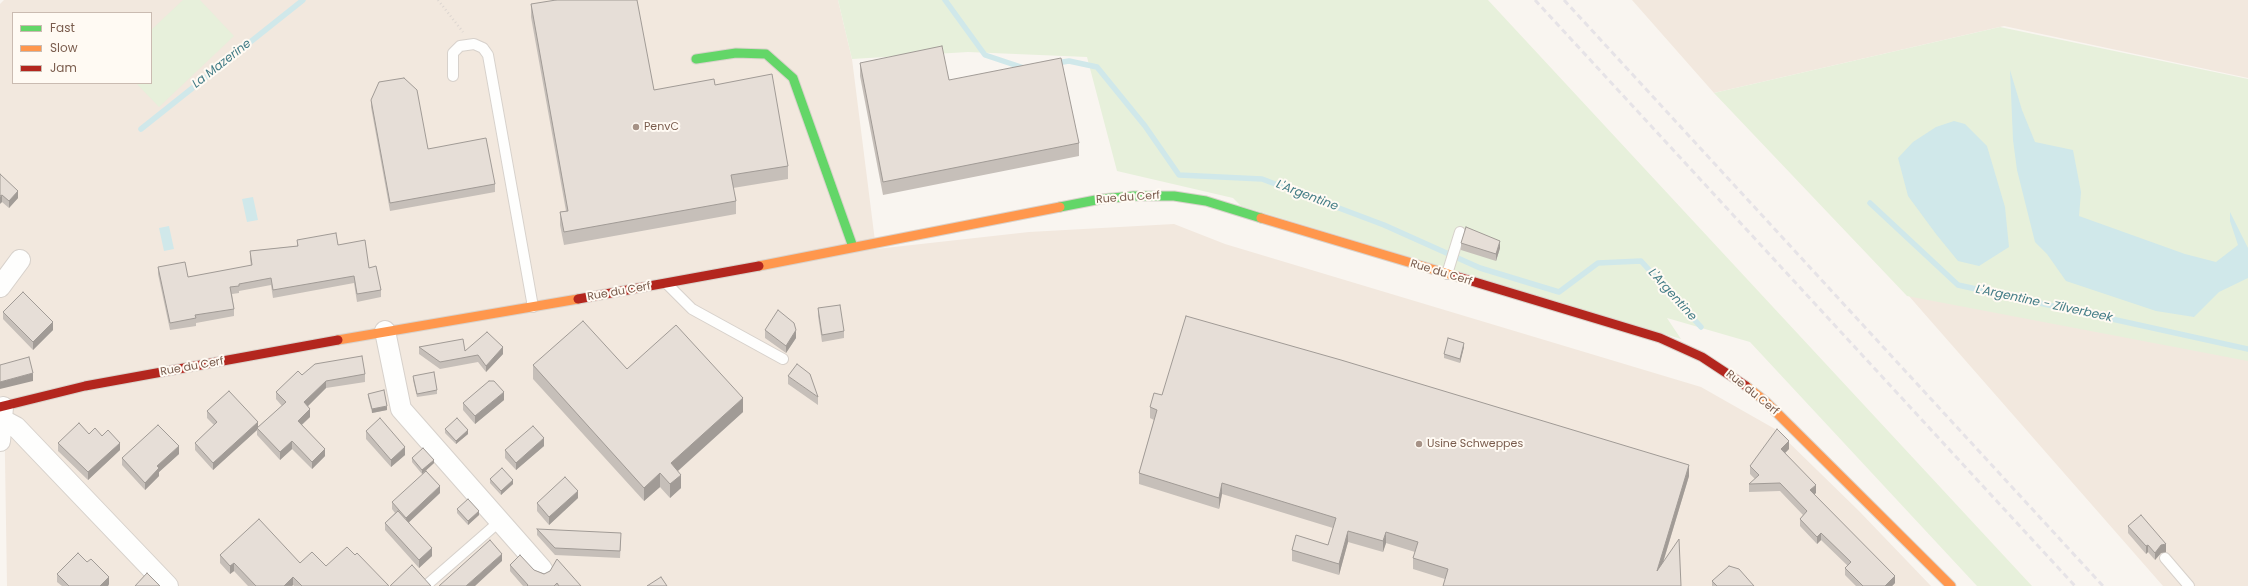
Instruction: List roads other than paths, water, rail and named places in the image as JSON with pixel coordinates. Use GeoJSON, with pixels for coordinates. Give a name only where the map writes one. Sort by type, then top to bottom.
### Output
{"type":"FeatureCollection","features":[{"type":"Feature","properties":{"kind":"street"},"geometry":{"type":"LineString","coordinates":[[696,59],[736,53],[766,54],[793,78],[853,247]]}},
{"type":"Feature","properties":{"kind":"street","name":"Rue du Cerf"},"geometry":{"type":"LineString","coordinates":[[1,411],[85,386],[385,331],[668,284],[1101,199],[1134,196],[1174,196],[1206,201],[1448,270],[1660,338],[1715,365],[1734,376],[1765,401],[1944,584]]}},
{"type":"Feature","properties":{"kind":"street"},"geometry":{"type":"LineString","coordinates":[[0,287],[20,260]]}},
{"type":"Feature","properties":{"kind":"street"},"geometry":{"type":"LineString","coordinates":[[385,331],[401,409],[542,569]]}},
{"type":"Feature","properties":{"kind":"street"},"geometry":{"type":"LineString","coordinates":[[0,441],[1,411]]}},
{"type":"Feature","properties":{"kind":"street"},"geometry":{"type":"LineString","coordinates":[[1,411],[168,586]]}},
{"type":"Feature","properties":{"kind":"lane"},"geometry":{"type":"LineString","coordinates":[[453,76],[453,53],[460,46],[474,44],[483,48],[491,62],[533,307]]}},
{"type":"Feature","properties":{"kind":"lane"},"geometry":{"type":"LineString","coordinates":[[1448,270],[1460,232]]}},
{"type":"Feature","properties":{"kind":"lane"},"geometry":{"type":"LineString","coordinates":[[668,284],[692,309],[783,359]]}},
{"type":"Feature","properties":{"kind":"lane"},"geometry":{"type":"LineString","coordinates":[[429,583],[500,521]]}},
{"type":"Feature","properties":{"kind":"lane"},"geometry":{"type":"LineString","coordinates":[[2165,558],[2189,586]]}},
{"type":"Feature","properties":{"kind":"water"},"geometry":{"type":"Polygon","coordinates":[[[2010,70],[2022,110],[2035,142],[2073,150],[2081,192],[2079,216],[2185,254],[2216,262],[2238,245],[2230,221],[2230,212],[2248,248],[2248,278],[2219,292],[2194,317],[2156,311],[2066,281],[2047,254],[2035,242],[2017,170],[2013,140],[2010,70]]]}},
{"type":"Feature","properties":{"kind":"water"},"geometry":{"type":"Polygon","coordinates":[[[1954,121],[1965,124],[1987,146],[2005,207],[2009,247],[1979,266],[1958,261],[1936,234],[1908,196],[1898,158],[1913,142],[1936,127],[1954,121]]]}},
{"type":"Feature","properties":{"kind":"water"},"geometry":{"type":"Polygon","coordinates":[[[253,197],[258,220],[247,222],[242,199],[253,197]]]}},
{"type":"Feature","properties":{"kind":"water"},"geometry":{"type":"Polygon","coordinates":[[[169,226],[174,249],[164,251],[159,228],[169,226]]]}},
{"type":"Feature","properties":{"kind":"waterway","name":"La Mazerine"},"geometry":{"type":"LineString","coordinates":[[141,129],[303,0]]}},
{"type":"Feature","properties":{"kind":"waterway","name":"L'Argentine"},"geometry":{"type":"LineString","coordinates":[[945,0],[985,55],[1024,68]]}},
{"type":"Feature","properties":{"kind":"waterway","name":"L'Argentine"},"geometry":{"type":"LineString","coordinates":[[1056,63],[1069,61],[1097,67],[1145,126],[1179,175],[1262,179],[1384,225],[1480,268],[1559,292],[1598,263],[1641,261],[1701,327]]}},
{"type":"Feature","properties":{"kind":"waterway","name":"L'Argentine - Zilverbeek"},"geometry":{"type":"LineString","coordinates":[[1870,203],[1958,285],[2248,349]]}},
{"type":"Feature","properties":{"kind":"railway"},"geometry":{"type":"LineString","coordinates":[[1535,0],[2075,586]]}},
{"type":"Feature","properties":{"kind":"railway"},"geometry":{"type":"LineString","coordinates":[[1564,0],[2103,586]]}},
{"type":"Feature","properties":{"kind":"place","name":"PenvC"},"geometry":{"type":"Point","coordinates":[636,127]}},
{"type":"Feature","properties":{"kind":"place","name":"Usine Schweppes"},"geometry":{"type":"Point","coordinates":[1419,444]}}]}
